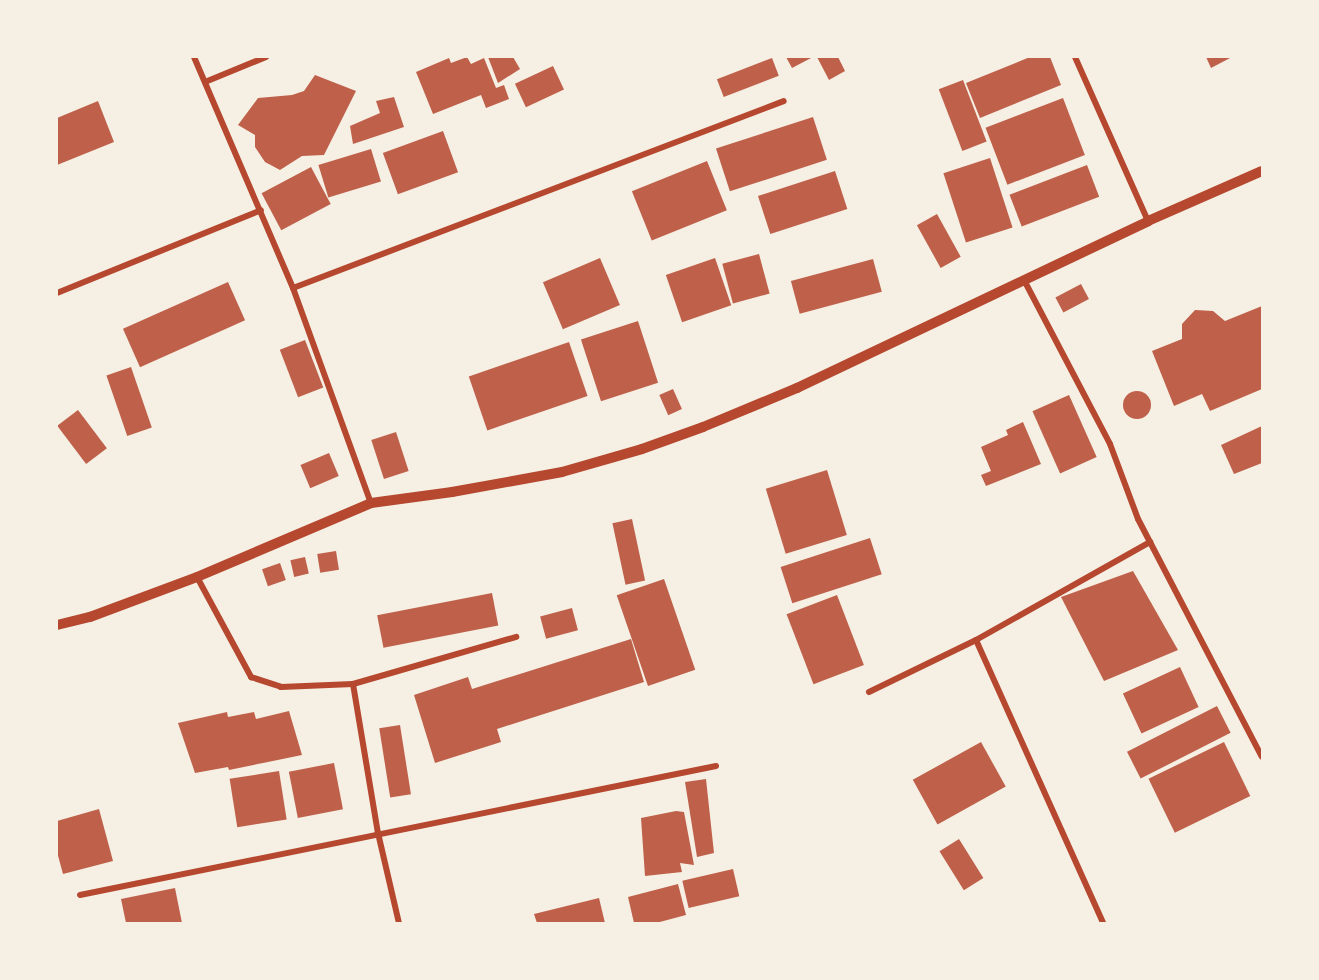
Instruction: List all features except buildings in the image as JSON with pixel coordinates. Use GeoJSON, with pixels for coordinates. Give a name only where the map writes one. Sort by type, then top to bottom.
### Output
{"type":"FeatureCollection","features":[{"type":"Feature","properties":{"kind":"street"},"geometry":{"type":"LineString","coordinates":[[194,57],[293,288],[371,503]]}},
{"type":"Feature","properties":{"kind":"street"},"geometry":{"type":"LineString","coordinates":[[205,82],[266,57]]}},
{"type":"Feature","properties":{"kind":"street"},"geometry":{"type":"LineString","coordinates":[[1075,57],[1148,221]]}},
{"type":"Feature","properties":{"kind":"street"},"geometry":{"type":"LineString","coordinates":[[293,288],[784,101]]}},
{"type":"Feature","properties":{"kind":"street"},"geometry":{"type":"LineString","coordinates":[[57,625],[90,617],[197,577],[371,503],[452,492],[562,472],[642,449],[704,427],[796,388],[1148,221],[1262,171]]}},
{"type":"Feature","properties":{"kind":"street"},"geometry":{"type":"LineString","coordinates":[[57,293],[261,210]]}},
{"type":"Feature","properties":{"kind":"street"},"geometry":{"type":"LineString","coordinates":[[1024,280],[1110,444],[1138,519],[1262,757]]}},
{"type":"Feature","properties":{"kind":"street"},"geometry":{"type":"LineString","coordinates":[[869,692],[976,640],[1150,542]]}},
{"type":"Feature","properties":{"kind":"street"},"geometry":{"type":"LineString","coordinates":[[197,577],[251,677],[282,687],[353,684],[516,637]]}},
{"type":"Feature","properties":{"kind":"street"},"geometry":{"type":"LineString","coordinates":[[976,640],[1103,923]]}},
{"type":"Feature","properties":{"kind":"street"},"geometry":{"type":"LineString","coordinates":[[353,684],[378,832],[399,923]]}},
{"type":"Feature","properties":{"kind":"street"},"geometry":{"type":"LineString","coordinates":[[80,895],[378,832],[717,766]]}}]}
